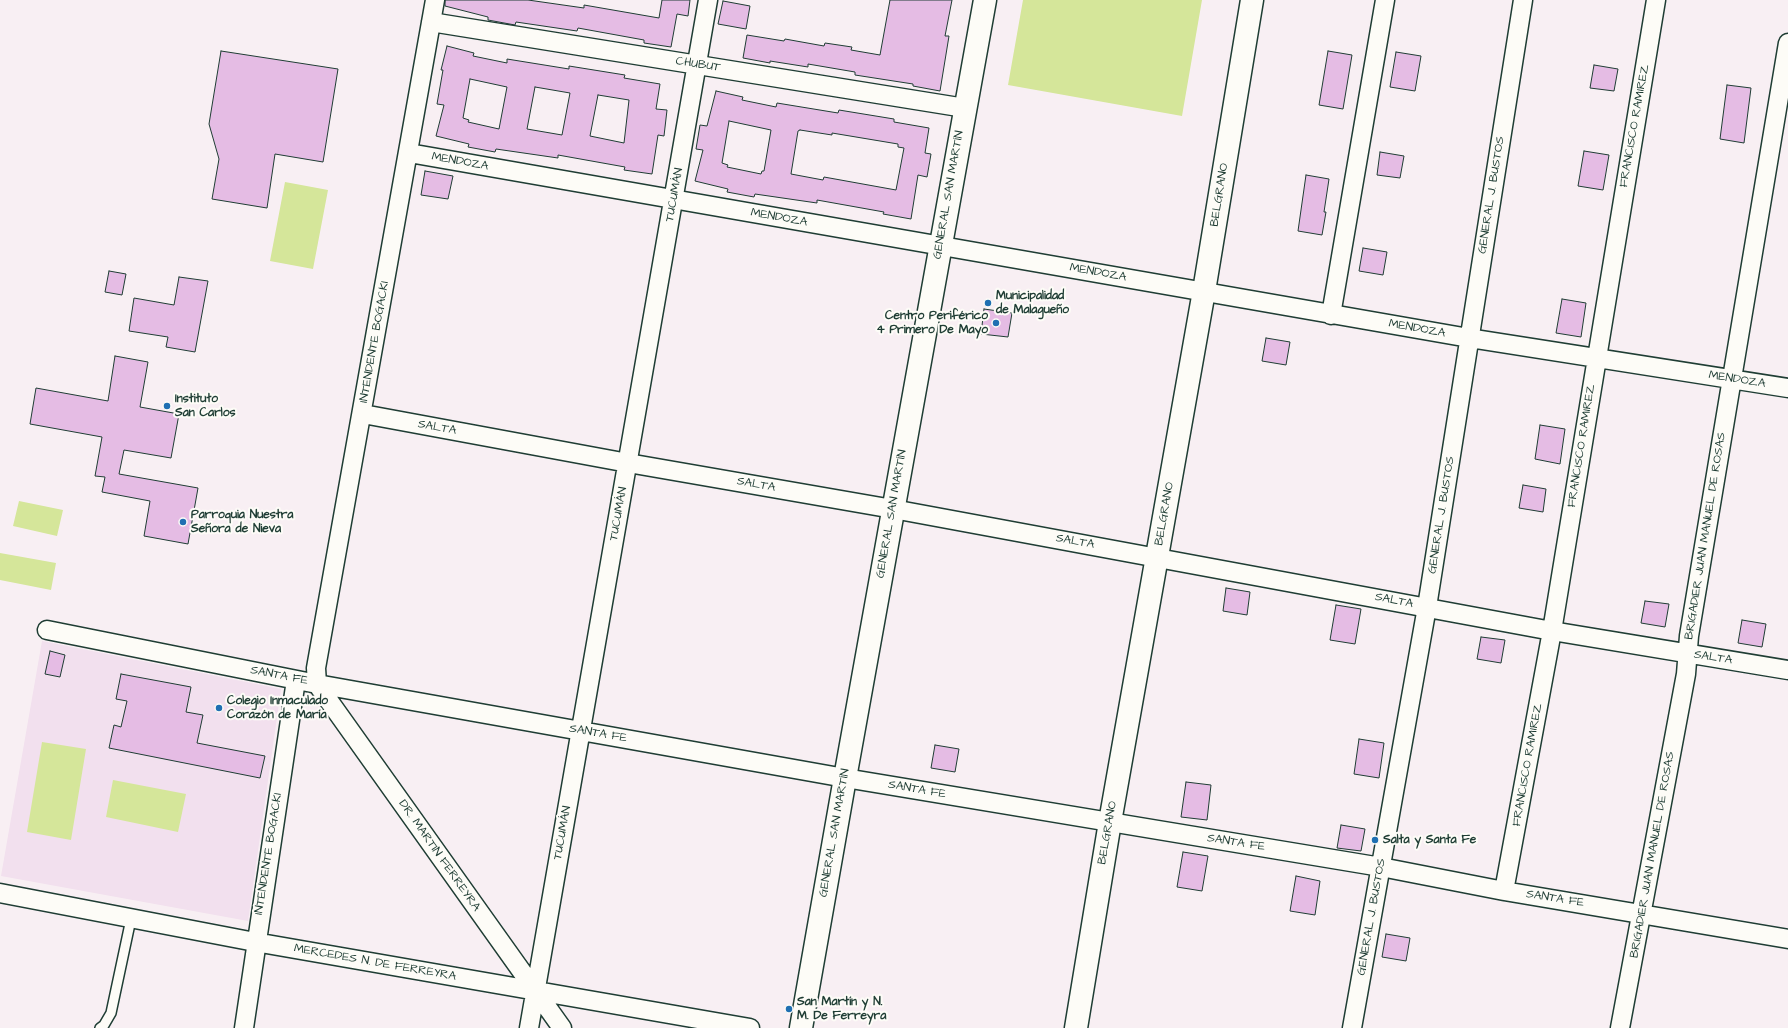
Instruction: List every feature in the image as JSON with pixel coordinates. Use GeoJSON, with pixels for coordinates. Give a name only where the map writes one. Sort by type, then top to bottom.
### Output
{"type":"FeatureCollection","features":[{"type":"Feature","properties":{"kind":"main road","name":"GENERAL SAN MARTÍN"},"geometry":{"type":"LineString","coordinates":[[802,1028],[845,778],[985,0]]}},
{"type":"Feature","properties":{"kind":"main road","name":"BELGRANO"},"geometry":{"type":"LineString","coordinates":[[1076,1028],[1110,822],[1204,291],[1252,0]]}},
{"type":"Feature","properties":{"kind":"street","name":"INTENDENTE BOGACKI"},"geometry":{"type":"LineString","coordinates":[[317,684],[316,668],[363,414],[435,0]]}},
{"type":"Feature","properties":{"kind":"street","name":"TUCUMÁN"},"geometry":{"type":"LineString","coordinates":[[529,1028],[698,65],[708,0]]}},
{"type":"Feature","properties":{"kind":"street"},"geometry":{"type":"LineString","coordinates":[[1332,315],[1385,0]]}},
{"type":"Feature","properties":{"kind":"street","name":"GENERAL J. BUSTOS"},"geometry":{"type":"LineString","coordinates":[[1352,1028],[1427,607],[1522,0]]}},
{"type":"Feature","properties":{"kind":"street","name":"FRANCISCO RAMIREZ"},"geometry":{"type":"LineString","coordinates":[[1504,891],[1552,631],[1656,0]]}},
{"type":"Feature","properties":{"kind":"street","name":"CHUBUT"},"geometry":{"type":"LineString","coordinates":[[431,22],[965,108]]}},
{"type":"Feature","properties":{"kind":"street","name":"BRIGADIER JUAN MANUEL DE ROSAS"},"geometry":{"type":"LineString","coordinates":[[1620,1028],[1686,674],[1689,636],[1788,43]]}},
{"type":"Feature","properties":{"kind":"street","name":"MENDOZA"},"geometry":{"type":"LineString","coordinates":[[409,153],[1204,291],[1332,315],[1788,388]]}},
{"type":"Feature","properties":{"kind":"street","name":"SALTA"},"geometry":{"type":"LineString","coordinates":[[363,414],[628,463],[1158,557],[1552,631],[1788,670]]}},
{"type":"Feature","properties":{"kind":"street","name":"SANTA FE"},"geometry":{"type":"LineString","coordinates":[[47,630],[317,684],[845,778],[1381,867],[1504,891],[1788,939]]}},
{"type":"Feature","properties":{"kind":"street","name":"INTENDENTE BOGACKI"},"geometry":{"type":"LineString","coordinates":[[244,1028],[255,942],[296,680]]}},
{"type":"Feature","properties":{"kind":"street","name":"DR. MARTIN FERREYRA"},"geometry":{"type":"LineString","coordinates":[[317,684],[562,1028]]}},
{"type":"Feature","properties":{"kind":"street","name":"MERCEDES N. DE FERREYRA"},"geometry":{"type":"LineString","coordinates":[[0,893],[255,942],[750,1028]]}},
{"type":"Feature","properties":{"kind":"lane"},"geometry":{"type":"LineString","coordinates":[[102,1027],[111,1013],[131,919]]}},
{"type":"Feature","properties":{"kind":"shaded area"},"geometry":{"type":"Polygon","coordinates":[[[42,641],[281,689],[248,921],[1,876],[42,641]]]}},
{"type":"Feature","properties":{"kind":"green space"},"geometry":{"type":"Polygon","coordinates":[[[1023,0],[1202,0],[1182,116],[1008,85],[1023,0]]]}},
{"type":"Feature","properties":{"kind":"green space"},"geometry":{"type":"Polygon","coordinates":[[[285,182],[328,190],[313,269],[270,261],[285,182]]]}},
{"type":"Feature","properties":{"kind":"green space"},"geometry":{"type":"Polygon","coordinates":[[[19,501],[63,510],[57,536],[13,526],[19,501]]]}},
{"type":"Feature","properties":{"kind":"green space"},"geometry":{"type":"Polygon","coordinates":[[[0,553],[56,563],[51,590],[0,580],[0,553]]]}},
{"type":"Feature","properties":{"kind":"green space"},"geometry":{"type":"Polygon","coordinates":[[[42,742],[86,749],[71,840],[27,832],[42,742]]]}},
{"type":"Feature","properties":{"kind":"green space"},"geometry":{"type":"Polygon","coordinates":[[[113,780],[186,794],[178,832],[106,817],[113,780]]]}},
{"type":"Feature","properties":{"kind":"building"},"geometry":{"type":"Polygon","coordinates":[[[445,0],[528,0],[584,8],[584,5],[659,18],[662,0],[690,0],[688,16],[677,14],[671,47],[644,43],[644,40],[578,28],[577,31],[516,22],[515,25],[488,20],[488,17],[445,6],[445,0]]]}},
{"type":"Feature","properties":{"kind":"building"},"geometry":{"type":"Polygon","coordinates":[[[890,0],[952,0],[945,36],[949,36],[940,91],[913,86],[913,84],[855,75],[855,72],[808,64],[808,67],[770,61],[770,63],[743,58],[747,35],[784,41],[785,39],[824,46],[825,43],[852,47],[851,50],[880,55],[890,0]]]}},
{"type":"Feature","properties":{"kind":"building"},"geometry":{"type":"Polygon","coordinates":[[[723,1],[750,6],[746,29],[718,24],[723,1]]]}},
{"type":"Feature","properties":{"kind":"building"},"geometry":{"type":"Polygon","coordinates":[[[447,46],[474,53],[473,56],[507,63],[507,59],[569,69],[569,66],[625,75],[624,78],[660,84],[656,109],[667,110],[664,136],[658,135],[652,174],[624,170],[625,167],[558,155],[558,158],[496,149],[495,152],[468,147],[469,144],[436,136],[444,105],[437,104],[443,70],[441,70],[447,46]],[[470,79],[463,118],[469,120],[468,122],[499,129],[507,87],[470,79]],[[535,87],[527,129],[562,135],[570,93],[535,87]],[[598,95],[590,136],[624,143],[629,100],[598,95]]]}},
{"type":"Feature","properties":{"kind":"building"},"geometry":{"type":"Polygon","coordinates":[[[221,51],[338,69],[323,162],[275,154],[267,208],[212,199],[219,159],[209,124],[221,51]]]}},
{"type":"Feature","properties":{"kind":"building"},"geometry":{"type":"Polygon","coordinates":[[[1328,51],[1352,55],[1343,109],[1319,105],[1328,51]]]}},
{"type":"Feature","properties":{"kind":"building"},"geometry":{"type":"Polygon","coordinates":[[[1396,52],[1421,56],[1415,91],[1390,87],[1396,52]]]}},
{"type":"Feature","properties":{"kind":"building"},"geometry":{"type":"Polygon","coordinates":[[[1594,65],[1618,69],[1614,91],[1590,88],[1594,65]]]}},
{"type":"Feature","properties":{"kind":"building"},"geometry":{"type":"Polygon","coordinates":[[[1727,85],[1751,88],[1744,143],[1720,139],[1727,85]]]}},
{"type":"Feature","properties":{"kind":"building"},"geometry":{"type":"Polygon","coordinates":[[[716,91],[743,97],[742,100],[776,107],[777,103],[838,113],[839,110],[894,119],[894,122],[929,128],[925,153],[931,154],[927,177],[918,175],[911,219],[883,214],[884,212],[817,200],[817,203],[755,194],[754,197],[727,192],[728,189],[695,181],[703,150],[696,149],[700,125],[707,126],[716,91]],[[729,121],[722,163],[728,165],[727,167],[761,174],[762,171],[764,171],[771,130],[729,121]],[[800,130],[798,131],[791,174],[823,180],[824,177],[896,190],[904,148],[898,147],[898,144],[832,133],[832,135],[800,130]]]}},
{"type":"Feature","properties":{"kind":"building"},"geometry":{"type":"Polygon","coordinates":[[[1584,151],[1609,155],[1603,190],[1578,186],[1584,151]]]}},
{"type":"Feature","properties":{"kind":"building"},"geometry":{"type":"Polygon","coordinates":[[[1380,152],[1404,156],[1400,178],[1377,175],[1380,152]]]}},
{"type":"Feature","properties":{"kind":"building"},"geometry":{"type":"Polygon","coordinates":[[[425,171],[453,176],[448,199],[421,195],[425,171]]]}},
{"type":"Feature","properties":{"kind":"building"},"geometry":{"type":"Polygon","coordinates":[[[1306,175],[1329,179],[1322,235],[1298,231],[1306,175]]]}},
{"type":"Feature","properties":{"kind":"building"},"geometry":{"type":"Polygon","coordinates":[[[1363,248],[1387,252],[1383,275],[1359,271],[1363,248]]]}},
{"type":"Feature","properties":{"kind":"building"},"geometry":{"type":"Polygon","coordinates":[[[109,271],[126,274],[122,295],[105,292],[109,271]]]}},
{"type":"Feature","properties":{"kind":"building"},"geometry":{"type":"Polygon","coordinates":[[[179,277],[208,281],[195,352],[166,347],[168,337],[129,331],[134,298],[174,305],[179,277]]]}},
{"type":"Feature","properties":{"kind":"building"},"geometry":{"type":"Polygon","coordinates":[[[1562,299],[1586,303],[1581,337],[1556,333],[1562,299]]]}},
{"type":"Feature","properties":{"kind":"building","name":"Centro Periférico 4 Primero De Mayo"},"geometry":{"type":"Polygon","coordinates":[[[984,309],[1012,313],[1008,337],[981,334],[984,309]]]}},
{"type":"Feature","properties":{"kind":"building"},"geometry":{"type":"Polygon","coordinates":[[[1266,338],[1290,342],[1286,365],[1262,361],[1266,338]]]}},
{"type":"Feature","properties":{"kind":"building"},"geometry":{"type":"Polygon","coordinates":[[[115,356],[148,362],[140,407],[179,414],[171,458],[124,450],[119,474],[198,488],[188,544],[144,536],[150,501],[102,492],[105,477],[95,476],[102,437],[30,424],[36,388],[108,401],[115,356]]]}},
{"type":"Feature","properties":{"kind":"building"},"geometry":{"type":"Polygon","coordinates":[[[1540,425],[1565,429],[1560,464],[1535,459],[1540,425]]]}},
{"type":"Feature","properties":{"kind":"building"},"geometry":{"type":"Polygon","coordinates":[[[1523,485],[1546,489],[1543,512],[1519,508],[1523,485]]]}},
{"type":"Feature","properties":{"kind":"building"},"geometry":{"type":"Polygon","coordinates":[[[1226,588],[1250,592],[1247,615],[1223,611],[1226,588]]]}},
{"type":"Feature","properties":{"kind":"building"},"geometry":{"type":"Polygon","coordinates":[[[1645,601],[1669,604],[1665,627],[1641,623],[1645,601]]]}},
{"type":"Feature","properties":{"kind":"building"},"geometry":{"type":"Polygon","coordinates":[[[1336,605],[1361,609],[1355,644],[1330,640],[1336,605]]]}},
{"type":"Feature","properties":{"kind":"building"},"geometry":{"type":"Polygon","coordinates":[[[1742,620],[1766,624],[1762,647],[1738,643],[1742,620]]]}},
{"type":"Feature","properties":{"kind":"building"},"geometry":{"type":"Polygon","coordinates":[[[1481,637],[1505,640],[1501,663],[1477,659],[1481,637]]]}},
{"type":"Feature","properties":{"kind":"building"},"geometry":{"type":"Polygon","coordinates":[[[50,651],[65,655],[60,677],[45,674],[50,651]]]}},
{"type":"Feature","properties":{"kind":"building"},"geometry":{"type":"Polygon","coordinates":[[[121,674],[191,687],[186,712],[203,715],[197,743],[265,756],[260,778],[109,748],[114,725],[121,727],[127,701],[116,699],[121,674]]]}},
{"type":"Feature","properties":{"kind":"building"},"geometry":{"type":"Polygon","coordinates":[[[1359,739],[1384,743],[1379,778],[1354,774],[1359,739]]]}},
{"type":"Feature","properties":{"kind":"building"},"geometry":{"type":"Polygon","coordinates":[[[935,745],[959,749],[955,772],[931,768],[935,745]]]}},
{"type":"Feature","properties":{"kind":"building"},"geometry":{"type":"Polygon","coordinates":[[[1186,782],[1211,785],[1207,820],[1181,817],[1186,782]]]}},
{"type":"Feature","properties":{"kind":"building"},"geometry":{"type":"Polygon","coordinates":[[[1341,825],[1365,829],[1361,851],[1337,848],[1341,825]]]}},
{"type":"Feature","properties":{"kind":"building"},"geometry":{"type":"Polygon","coordinates":[[[1183,852],[1208,856],[1202,891],[1177,887],[1183,852]]]}},
{"type":"Feature","properties":{"kind":"building"},"geometry":{"type":"Polygon","coordinates":[[[1296,876],[1320,881],[1315,915],[1290,911],[1296,876]]]}},
{"type":"Feature","properties":{"kind":"building"},"geometry":{"type":"Polygon","coordinates":[[[1386,934],[1410,938],[1406,961],[1382,957],[1386,934]]]}},
{"type":"Feature","properties":{"kind":"place","name":"Municipalidad de Malagueño"},"geometry":{"type":"Point","coordinates":[988,303]}},
{"type":"Feature","properties":{"kind":"place","name":"Centro Periférico 4 Primero De Mayo"},"geometry":{"type":"Point","coordinates":[996,323]}},
{"type":"Feature","properties":{"kind":"place","name":"Instituto San Carlos"},"geometry":{"type":"Point","coordinates":[167,406]}},
{"type":"Feature","properties":{"kind":"place","name":"Parroquia Nuestra Señora de Nieva"},"geometry":{"type":"Point","coordinates":[183,522]}},
{"type":"Feature","properties":{"kind":"place","name":"Colegio Inmaculado Corazón de María"},"geometry":{"type":"Point","coordinates":[219,708]}},
{"type":"Feature","properties":{"kind":"place","name":"Salta y Santa Fe"},"geometry":{"type":"Point","coordinates":[1375,840]}},
{"type":"Feature","properties":{"kind":"place","name":"San Martín y N. M. De Ferreyra"},"geometry":{"type":"Point","coordinates":[789,1009]}}]}
